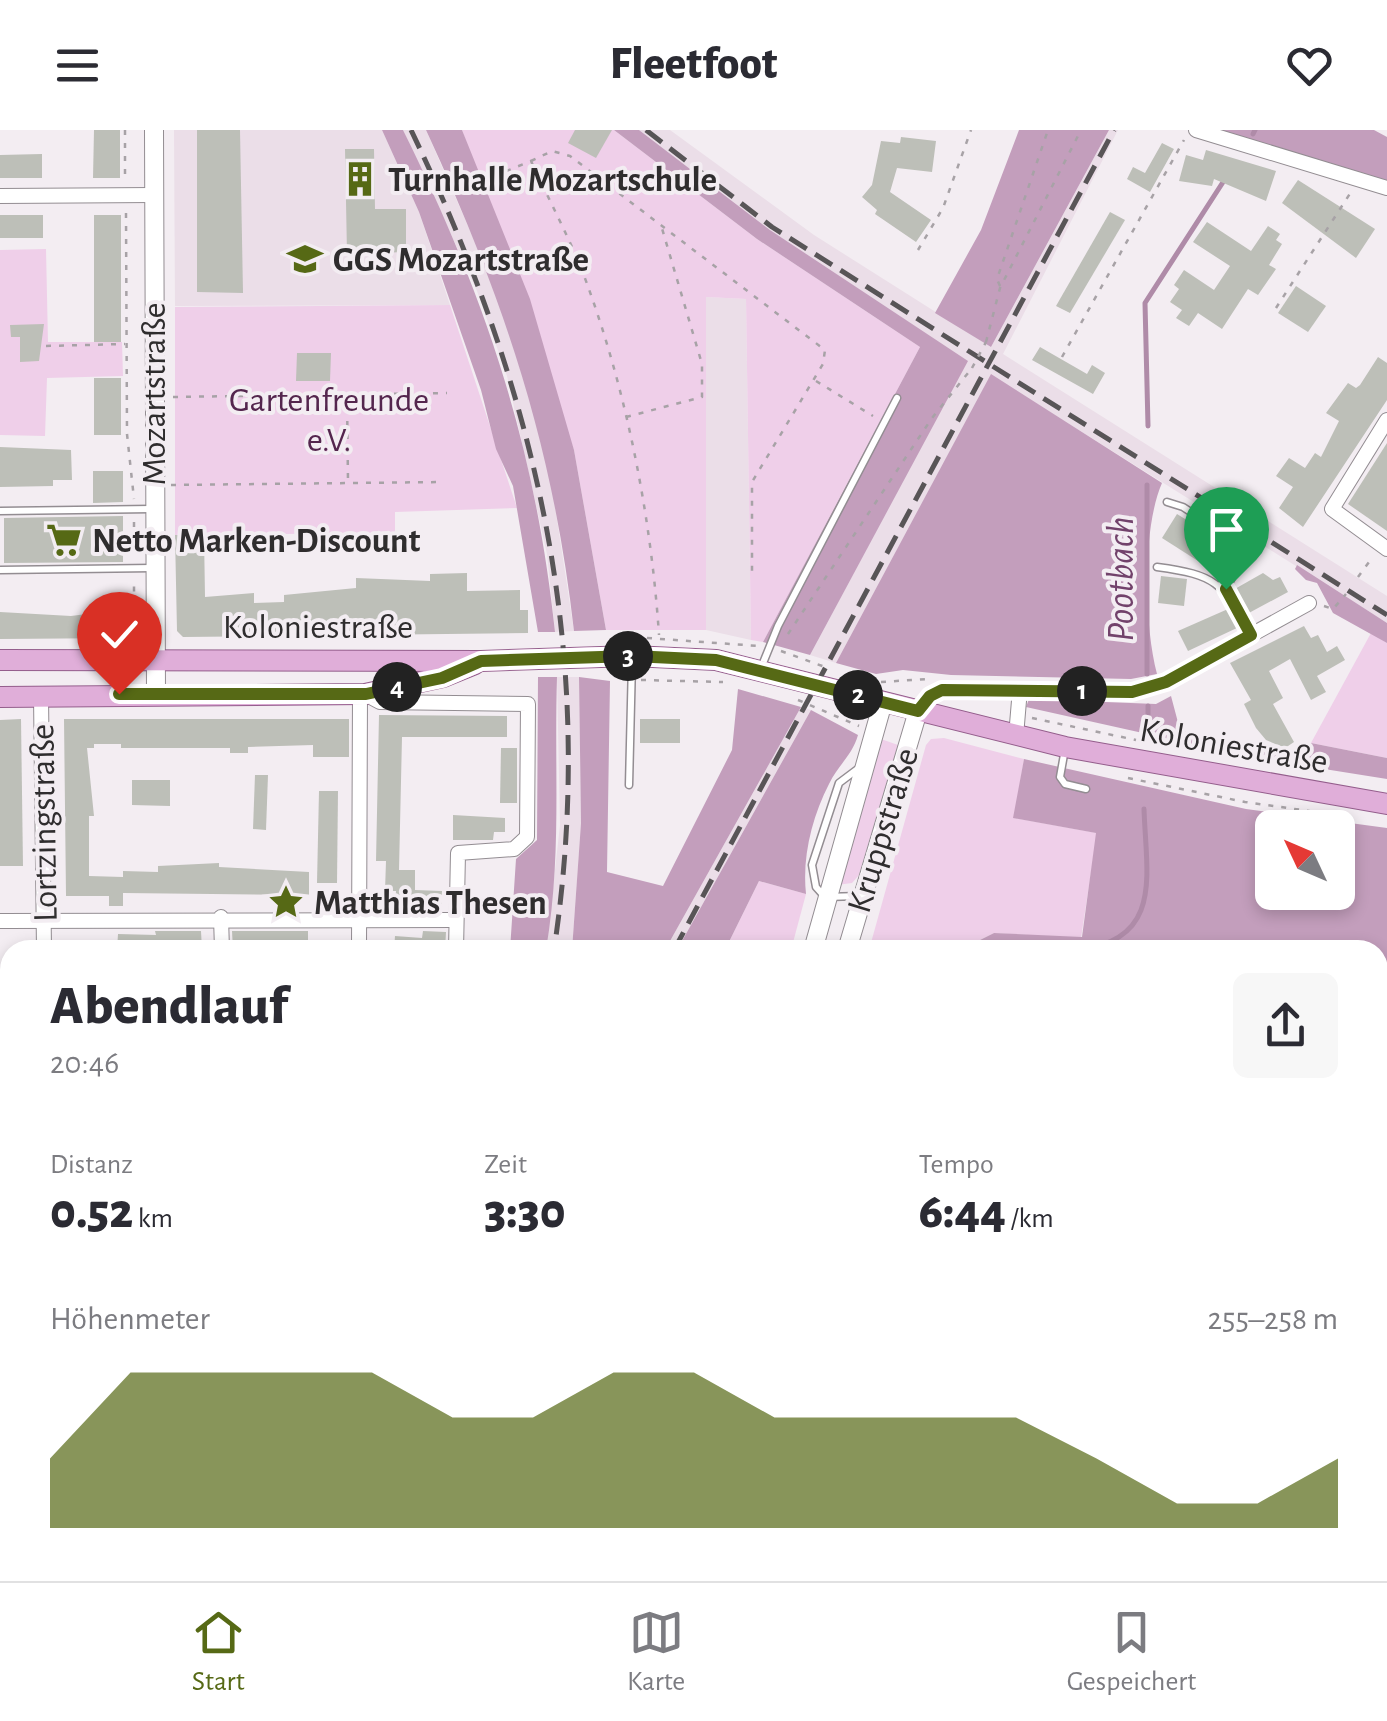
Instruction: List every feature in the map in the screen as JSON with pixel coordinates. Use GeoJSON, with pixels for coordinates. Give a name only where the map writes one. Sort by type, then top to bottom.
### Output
{"type":"FeatureCollection","features":[{"type":"Feature","properties":{"kind":"main road","name":"Koloniestraße"},"geometry":{"type":"LineString","coordinates":[[0,660],[481,661],[632,656],[716,660],[918,711],[1016,725],[1066,747],[1387,804]]}},
{"type":"Feature","properties":{"kind":"main road","name":"Koloniestraße"},"geometry":{"type":"LineString","coordinates":[[0,697],[363,694],[442,678],[481,661]]}},
{"type":"Feature","properties":{"kind":"street","name":"Mozartstraße"},"geometry":{"type":"LineString","coordinates":[[154,130],[143,509],[143,568],[154,659]]}},
{"type":"Feature","properties":{"kind":"street"},"geometry":{"type":"LineString","coordinates":[[1193,130],[1387,188]]}},
{"type":"Feature","properties":{"kind":"street"},"geometry":{"type":"LineString","coordinates":[[0,196],[154,195]]}},
{"type":"Feature","properties":{"kind":"street"},"geometry":{"type":"LineString","coordinates":[[1387,420],[1332,509],[1387,549]]}},
{"type":"Feature","properties":{"kind":"street"},"geometry":{"type":"LineString","coordinates":[[918,711],[930,696],[942,690],[1132,692],[1166,682],[1309,602]]}},
{"type":"Feature","properties":{"kind":"street"},"geometry":{"type":"LineString","coordinates":[[154,659],[156,694]]}},
{"type":"Feature","properties":{"kind":"street"},"geometry":{"type":"LineString","coordinates":[[1016,725],[1020,690]]}},
{"type":"Feature","properties":{"kind":"street"},"geometry":{"type":"LineString","coordinates":[[358,940],[363,694]]}},
{"type":"Feature","properties":{"kind":"street","name":"Koloniestraße"},"geometry":{"type":"LineString","coordinates":[[363,694],[392,703],[528,704],[527,836],[514,849],[458,853],[456,920]]}},
{"type":"Feature","properties":{"kind":"street","name":"Lortzingstraße"},"geometry":{"type":"LineString","coordinates":[[42,696],[44,940]]}},
{"type":"Feature","properties":{"kind":"street","name":"Kruppstraße"},"geometry":{"type":"LineString","coordinates":[[815,940],[883,702]]}},
{"type":"Feature","properties":{"kind":"street","name":"Kruppstraße"},"geometry":{"type":"LineString","coordinates":[[850,940],[918,711]]}},
{"type":"Feature","properties":{"kind":"street"},"geometry":{"type":"LineString","coordinates":[[221,917],[222,940]]}},
{"type":"Feature","properties":{"kind":"street"},"geometry":{"type":"LineString","coordinates":[[0,920],[456,920],[456,940]]}},
{"type":"Feature","properties":{"kind":"lane"},"geometry":{"type":"LineString","coordinates":[[760,669],[778,626],[897,398]]}},
{"type":"Feature","properties":{"kind":"lane"},"geometry":{"type":"LineString","coordinates":[[1167,502],[1183,507],[1247,549],[1226,589]]}},
{"type":"Feature","properties":{"kind":"lane"},"geometry":{"type":"LineString","coordinates":[[0,510],[143,509]]}},
{"type":"Feature","properties":{"kind":"lane"},"geometry":{"type":"LineString","coordinates":[[1157,567],[1191,572],[1226,589],[1251,635]]}},
{"type":"Feature","properties":{"kind":"lane"},"geometry":{"type":"LineString","coordinates":[[0,570],[143,568]]}},
{"type":"Feature","properties":{"kind":"lane"},"geometry":{"type":"LineString","coordinates":[[629,785],[632,656]]}},
{"type":"Feature","properties":{"kind":"lane"},"geometry":{"type":"LineString","coordinates":[[1066,747],[1060,777],[1065,784],[1086,789]]}},
{"type":"Feature","properties":{"kind":"lane"},"geometry":{"type":"LineString","coordinates":[[825,897],[861,896]]}},
{"type":"Feature","properties":{"kind":"path"},"geometry":{"type":"LineString","coordinates":[[122,642],[134,636],[143,568],[143,509],[126,344],[125,130]]}},
{"type":"Feature","properties":{"kind":"path"},"geometry":{"type":"LineString","coordinates":[[918,250],[943,208],[971,130]]}},
{"type":"Feature","properties":{"kind":"path"},"geometry":{"type":"LineString","coordinates":[[1000,288],[997,279],[1048,130]]}},
{"type":"Feature","properties":{"kind":"path"},"geometry":{"type":"LineString","coordinates":[[838,672],[778,650],[932,418],[972,368],[986,342],[1000,288],[1081,130]]}},
{"type":"Feature","properties":{"kind":"path"},"geometry":{"type":"LineString","coordinates":[[1062,357],[1193,130]]}},
{"type":"Feature","properties":{"kind":"path"},"geometry":{"type":"LineString","coordinates":[[482,180],[561,151],[822,345],[825,357],[814,379],[752,482],[752,576]]}},
{"type":"Feature","properties":{"kind":"path"},"geometry":{"type":"LineString","coordinates":[[531,161],[583,274],[626,417],[655,576],[661,657]]}},
{"type":"Feature","properties":{"kind":"path"},"geometry":{"type":"LineString","coordinates":[[1276,308],[1360,179]]}},
{"type":"Feature","properties":{"kind":"path"},"geometry":{"type":"LineString","coordinates":[[626,417],[702,397],[702,364],[661,223]]}},
{"type":"Feature","properties":{"kind":"path"},"geometry":{"type":"LineString","coordinates":[[46,346],[126,344]]}},
{"type":"Feature","properties":{"kind":"path"},"geometry":{"type":"LineString","coordinates":[[814,379],[883,422]]}},
{"type":"Feature","properties":{"kind":"path"},"geometry":{"type":"LineString","coordinates":[[169,397],[447,393]]}},
{"type":"Feature","properties":{"kind":"path"},"geometry":{"type":"LineString","coordinates":[[347,395],[348,484]]}},
{"type":"Feature","properties":{"kind":"path"},"geometry":{"type":"LineString","coordinates":[[169,485],[444,482]]}},
{"type":"Feature","properties":{"kind":"path"},"geometry":{"type":"LineString","coordinates":[[1358,577],[1370,561]]}},
{"type":"Feature","properties":{"kind":"path"},"geometry":{"type":"LineString","coordinates":[[1334,609],[1346,594]]}},
{"type":"Feature","properties":{"kind":"path"},"geometry":{"type":"LineString","coordinates":[[791,698],[875,730]]}},
{"type":"Feature","properties":{"kind":"path"},"geometry":{"type":"LineString","coordinates":[[1016,725],[1144,742]]}},
{"type":"Feature","properties":{"kind":"path"},"geometry":{"type":"LineString","coordinates":[[1246,802],[1299,810]]}},
{"type":"Feature","properties":{"kind":"shaded area","name":"GGS Mozartstraße"},"geometry":{"type":"Polygon","coordinates":[[[174,130],[382,130],[419,212],[450,305],[175,306],[174,130]]]}},
{"type":"Feature","properties":{"kind":"shaded area"},"geometry":{"type":"Polygon","coordinates":[[[382,130],[403,130],[482,313],[520,435],[546,564],[555,632],[538,632],[513,486],[496,449],[481,390],[419,212],[382,130]]]}},
{"type":"Feature","properties":{"kind":"shaded area"},"geometry":{"type":"Polygon","coordinates":[[[403,130],[426,130],[496,290],[548,460],[574,631],[555,632],[547,554],[507,376],[477,291],[403,130]]]}},
{"type":"Feature","properties":{"kind":"shaded area"},"geometry":{"type":"Polygon","coordinates":[[[426,130],[462,130],[530,299],[574,450],[606,630],[574,631],[553,498],[521,374],[479,253],[426,130]]]}},
{"type":"Feature","properties":{"kind":"shaded area"},"geometry":{"type":"Polygon","coordinates":[[[614,130],[639,130],[770,230],[968,361],[810,655],[763,642],[920,347],[757,239],[614,130]]]}},
{"type":"Feature","properties":{"kind":"shaded area"},"geometry":{"type":"Polygon","coordinates":[[[639,130],[670,130],[814,235],[991,347],[1109,130],[1118,130],[1003,354],[1387,596],[1387,623],[991,375],[836,663],[810,655],[967,361],[770,230],[639,130]]]}},
{"type":"Feature","properties":{"kind":"shaded area"},"geometry":{"type":"Polygon","coordinates":[[[1019,130],[1109,130],[991,347],[935,313],[981,230],[1019,130]]]}},
{"type":"Feature","properties":{"kind":"shaded area"},"geometry":{"type":"Polygon","coordinates":[[[1220,130],[1374,130],[1387,137],[1387,181],[1220,130]]]}},
{"type":"Feature","properties":{"kind":"shaded area"},"geometry":{"type":"Polygon","coordinates":[[[706,297],[746,299],[751,640],[706,630],[706,297]]]}},
{"type":"Feature","properties":{"kind":"shaded area"},"geometry":{"type":"Polygon","coordinates":[[[991,374],[1162,483],[1151,525],[1147,577],[1149,630],[1157,674],[1131,679],[951,675],[903,670],[876,674],[836,663],[991,374]]]}},
{"type":"Feature","properties":{"kind":"shaded area"},"geometry":{"type":"Polygon","coordinates":[[[1297,565],[1387,623],[1387,643],[1333,613],[1317,583],[1306,580],[1295,569],[1297,565]]]}},
{"type":"Feature","properties":{"kind":"shaded area"},"geometry":{"type":"Polygon","coordinates":[[[538,677],[557,677],[556,847],[547,940],[511,940],[516,859],[537,840],[538,677]]]}},
{"type":"Feature","properties":{"kind":"shaded area"},"geometry":{"type":"Polygon","coordinates":[[[557,677],[579,677],[581,823],[573,940],[547,940],[560,825],[557,677]]]}},
{"type":"Feature","properties":{"kind":"shaded area"},"geometry":{"type":"Polygon","coordinates":[[[579,677],[610,681],[607,872],[663,886],[732,750],[738,689],[801,707],[671,940],[573,940],[581,823],[579,677]]]}},
{"type":"Feature","properties":{"kind":"shaded area"},"geometry":{"type":"Polygon","coordinates":[[[1171,696],[1180,730],[1300,757],[1311,743],[1387,758],[1387,779],[1255,758],[1026,707],[1029,699],[1156,704],[1171,696]]]}},
{"type":"Feature","properties":{"kind":"shaded area"},"geometry":{"type":"Polygon","coordinates":[[[801,707],[811,710],[683,940],[671,940],[801,707]]]}},
{"type":"Feature","properties":{"kind":"shaded area"},"geometry":{"type":"Polygon","coordinates":[[[811,710],[858,735],[829,784],[813,824],[807,852],[806,894],[759,881],[730,940],[683,940],[811,710]]]}},
{"type":"Feature","properties":{"kind":"shaded area"},"geometry":{"type":"Polygon","coordinates":[[[1024,759],[1255,810],[1255,910],[1355,910],[1355,824],[1387,828],[1387,940],[980,940],[994,933],[1082,937],[1096,833],[1013,818],[1024,759]]]}},
{"type":"Feature","properties":{"kind":"green space"},"geometry":{"type":"Polygon","coordinates":[[[462,130],[614,130],[757,239],[920,347],[763,642],[751,640],[746,299],[706,297],[706,630],[606,630],[574,450],[462,130]]]}},
{"type":"Feature","properties":{"kind":"green space"},"geometry":{"type":"Polygon","coordinates":[[[46,249],[48,342],[122,342],[123,376],[47,378],[45,436],[0,435],[0,250],[46,249]]]}},
{"type":"Feature","properties":{"kind":"green space","name":"Gartenfreunde e.V."},"geometry":{"type":"Polygon","coordinates":[[[450,305],[517,508],[395,512],[395,533],[175,535],[175,307],[450,305]]]}},
{"type":"Feature","properties":{"kind":"green space"},"geometry":{"type":"Polygon","coordinates":[[[1371,633],[1387,643],[1387,758],[1311,743],[1371,633]]]}},
{"type":"Feature","properties":{"kind":"green space"},"geometry":{"type":"Polygon","coordinates":[[[944,738],[1024,759],[1014,818],[1097,833],[1081,938],[994,933],[980,940],[872,940],[926,745],[931,739],[944,738]]]}},
{"type":"Feature","properties":{"kind":"green space"},"geometry":{"type":"Polygon","coordinates":[[[881,739],[898,745],[859,875],[852,883],[837,885],[881,739]]]}},
{"type":"Feature","properties":{"kind":"green space"},"geometry":{"type":"Polygon","coordinates":[[[759,881],[806,894],[794,940],[730,940],[759,881]]]}},
{"type":"Feature","properties":{"kind":"building"},"geometry":{"type":"Polygon","coordinates":[[[94,130],[120,130],[120,178],[93,178],[94,130]]]}},
{"type":"Feature","properties":{"kind":"building"},"geometry":{"type":"Polygon","coordinates":[[[197,130],[240,130],[243,293],[197,292],[197,130]]]}},
{"type":"Feature","properties":{"kind":"building"},"geometry":{"type":"Polygon","coordinates":[[[575,130],[612,130],[596,158],[568,143],[575,130]]]}},
{"type":"Feature","properties":{"kind":"building"},"geometry":{"type":"Polygon","coordinates":[[[901,137],[936,141],[932,172],[897,168],[890,192],[931,220],[916,242],[875,214],[877,210],[862,197],[872,185],[881,141],[900,143],[901,137]]]}},
{"type":"Feature","properties":{"kind":"building"},"geometry":{"type":"Polygon","coordinates":[[[1162,143],[1174,149],[1150,192],[1127,179],[1133,167],[1145,173],[1162,143]]]}},
{"type":"Feature","properties":{"kind":"building","name":"Turnhalle Mozartschule"},"geometry":{"type":"Polygon","coordinates":[[[345,149],[374,149],[375,209],[406,209],[406,252],[347,254],[345,149]]]}},
{"type":"Feature","properties":{"kind":"building"},"geometry":{"type":"Polygon","coordinates":[[[1206,150],[1276,171],[1266,201],[1214,179],[1212,186],[1179,181],[1186,155],[1203,160],[1206,150]]]}},
{"type":"Feature","properties":{"kind":"building"},"geometry":{"type":"Polygon","coordinates":[[[42,154],[42,178],[0,178],[0,155],[42,154]]]}},
{"type":"Feature","properties":{"kind":"building"},"geometry":{"type":"Polygon","coordinates":[[[1298,180],[1375,229],[1356,258],[1282,203],[1298,180]]]}},
{"type":"Feature","properties":{"kind":"building"},"geometry":{"type":"Polygon","coordinates":[[[1110,212],[1125,220],[1070,313],[1056,306],[1110,212]]]}},
{"type":"Feature","properties":{"kind":"building"},"geometry":{"type":"Polygon","coordinates":[[[0,215],[43,215],[43,238],[0,238],[0,215]]]}},
{"type":"Feature","properties":{"kind":"building"},"geometry":{"type":"Polygon","coordinates":[[[94,215],[121,215],[121,342],[94,342],[94,215]]]}},
{"type":"Feature","properties":{"kind":"building"},"geometry":{"type":"Polygon","coordinates":[[[1207,222],[1251,251],[1268,226],[1280,234],[1276,240],[1282,244],[1269,265],[1276,269],[1258,295],[1248,289],[1222,329],[1198,313],[1189,326],[1176,318],[1182,310],[1170,302],[1179,289],[1174,285],[1184,270],[1214,290],[1230,266],[1193,242],[1207,222]]]}},
{"type":"Feature","properties":{"kind":"building"},"geometry":{"type":"Polygon","coordinates":[[[1296,286],[1326,306],[1308,332],[1278,313],[1296,286]]]}},
{"type":"Feature","properties":{"kind":"building"},"geometry":{"type":"Polygon","coordinates":[[[44,324],[39,361],[20,362],[20,337],[11,337],[10,325],[44,324]]]}},
{"type":"Feature","properties":{"kind":"building"},"geometry":{"type":"Polygon","coordinates":[[[1040,347],[1087,374],[1092,365],[1105,373],[1093,394],[1032,360],[1040,347]]]}},
{"type":"Feature","properties":{"kind":"building"},"geometry":{"type":"Polygon","coordinates":[[[297,353],[331,353],[330,381],[296,381],[297,353]]]}},
{"type":"Feature","properties":{"kind":"building"},"geometry":{"type":"Polygon","coordinates":[[[1378,357],[1387,363],[1387,400],[1303,527],[1279,508],[1293,487],[1276,476],[1289,458],[1305,468],[1315,453],[1321,457],[1339,421],[1326,413],[1348,383],[1356,388],[1360,385],[1378,357]]]}},
{"type":"Feature","properties":{"kind":"building"},"geometry":{"type":"Polygon","coordinates":[[[94,378],[121,378],[121,435],[94,435],[94,378]]]}},
{"type":"Feature","properties":{"kind":"building"},"geometry":{"type":"Polygon","coordinates":[[[1387,443],[1387,531],[1348,504],[1387,443]]]}},
{"type":"Feature","properties":{"kind":"building"},"geometry":{"type":"Polygon","coordinates":[[[0,447],[71,450],[72,480],[53,480],[53,486],[0,487],[0,447]]]}},
{"type":"Feature","properties":{"kind":"building"},"geometry":{"type":"Polygon","coordinates":[[[93,471],[123,471],[123,502],[93,503],[93,471]]]}},
{"type":"Feature","properties":{"kind":"building"},"geometry":{"type":"Polygon","coordinates":[[[1177,514],[1235,550],[1220,575],[1162,538],[1177,514]]]}},
{"type":"Feature","properties":{"kind":"building","name":"Netto Marken-Discount"},"geometry":{"type":"Polygon","coordinates":[[[123,516],[123,562],[4,563],[4,518],[123,516]]]}},
{"type":"Feature","properties":{"kind":"building"},"geometry":{"type":"Polygon","coordinates":[[[175,535],[204,535],[205,597],[254,593],[254,603],[284,602],[284,595],[356,588],[356,578],[430,581],[430,574],[467,573],[467,591],[520,590],[520,610],[528,610],[528,633],[183,637],[177,631],[175,535]]]}},
{"type":"Feature","properties":{"kind":"building"},"geometry":{"type":"Polygon","coordinates":[[[1263,573],[1273,580],[1280,577],[1288,592],[1247,614],[1233,590],[1263,573]]]}},
{"type":"Feature","properties":{"kind":"building"},"geometry":{"type":"Polygon","coordinates":[[[1161,576],[1187,579],[1184,606],[1158,603],[1161,576]]]}},
{"type":"Feature","properties":{"kind":"building"},"geometry":{"type":"Polygon","coordinates":[[[93,609],[128,609],[128,638],[0,639],[0,612],[71,616],[94,613],[93,609]]]}},
{"type":"Feature","properties":{"kind":"building"},"geometry":{"type":"Polygon","coordinates":[[[1228,609],[1239,627],[1188,651],[1178,631],[1228,609]]]}},
{"type":"Feature","properties":{"kind":"building"},"geometry":{"type":"Polygon","coordinates":[[[1304,626],[1311,638],[1318,635],[1327,652],[1337,646],[1345,660],[1317,676],[1326,692],[1311,700],[1290,659],[1269,671],[1283,698],[1273,704],[1294,742],[1285,748],[1266,740],[1256,728],[1244,704],[1251,700],[1230,663],[1304,626]]]}},
{"type":"Feature","properties":{"kind":"building"},"geometry":{"type":"Polygon","coordinates":[[[379,715],[507,716],[507,737],[402,737],[399,870],[415,870],[415,890],[442,891],[441,909],[395,907],[396,891],[385,891],[386,861],[376,861],[379,715]]]}},
{"type":"Feature","properties":{"kind":"building"},"geometry":{"type":"Polygon","coordinates":[[[21,719],[23,866],[0,866],[0,720],[21,719]]]}},
{"type":"Feature","properties":{"kind":"building"},"geometry":{"type":"Polygon","coordinates":[[[64,719],[349,719],[349,757],[313,757],[313,745],[248,747],[248,753],[230,753],[230,748],[121,748],[121,744],[94,744],[94,748],[87,748],[94,816],[89,816],[89,876],[123,877],[123,871],[158,872],[158,866],[219,863],[219,867],[309,872],[309,895],[123,893],[123,906],[109,906],[109,896],[66,896],[64,719]]]}},
{"type":"Feature","properties":{"kind":"building"},"geometry":{"type":"Polygon","coordinates":[[[640,719],[680,719],[680,743],[640,743],[640,719]]]}},
{"type":"Feature","properties":{"kind":"building"},"geometry":{"type":"Polygon","coordinates":[[[501,748],[517,748],[517,803],[500,803],[501,748]]]}},
{"type":"Feature","properties":{"kind":"building"},"geometry":{"type":"Polygon","coordinates":[[[255,775],[268,775],[266,830],[253,829],[255,775]]]}},
{"type":"Feature","properties":{"kind":"building"},"geometry":{"type":"Polygon","coordinates":[[[132,780],[170,780],[170,806],[132,805],[132,780]]]}},
{"type":"Feature","properties":{"kind":"building"},"geometry":{"type":"Polygon","coordinates":[[[319,791],[338,791],[337,883],[317,883],[319,791]]]}},
{"type":"Feature","properties":{"kind":"building"},"geometry":{"type":"Polygon","coordinates":[[[453,815],[505,818],[505,832],[494,832],[493,840],[453,840],[453,815]]]}},
{"type":"Feature","properties":{"kind":"building"},"geometry":{"type":"Polygon","coordinates":[[[155,931],[201,931],[201,940],[118,940],[118,934],[156,935],[155,931]]]}},
{"type":"Feature","properties":{"kind":"building"},"geometry":{"type":"Polygon","coordinates":[[[232,931],[308,931],[308,940],[232,940],[232,931]]]}},
{"type":"Feature","properties":{"kind":"building"},"geometry":{"type":"Polygon","coordinates":[[[423,931],[446,932],[446,940],[395,940],[395,936],[422,938],[423,931]]]}},
{"type":"Feature","properties":{"kind":"waterway","name":"Pootbach"},"geometry":{"type":"LineString","coordinates":[[1253,134],[1255,130]]}},
{"type":"Feature","properties":{"kind":"waterway","name":"Pootbach"},"geometry":{"type":"LineString","coordinates":[[1148,426],[1145,303],[1225,179]]}},
{"type":"Feature","properties":{"kind":"waterway","name":"Pootbach"},"geometry":{"type":"LineString","coordinates":[[1147,485],[1147,674]]}},
{"type":"Feature","properties":{"kind":"waterway","name":"Pootbach"},"geometry":{"type":"LineString","coordinates":[[1148,706],[1148,729]]}},
{"type":"Feature","properties":{"kind":"waterway","name":"Pootbach"},"geometry":{"type":"LineString","coordinates":[[1111,940],[1137,918],[1144,900],[1144,809]]}},
{"type":"Feature","properties":{"kind":"railway"},"geometry":{"type":"LineString","coordinates":[[411,130],[493,328],[524,428],[547,529],[562,631],[568,735],[566,841],[555,940]]}},
{"type":"Feature","properties":{"kind":"railway"},"geometry":{"type":"LineString","coordinates":[[646,130],[772,227],[1387,615]]}},
{"type":"Feature","properties":{"kind":"railway"},"geometry":{"type":"LineString","coordinates":[[679,940],[1114,130]]}},
{"type":"Feature","properties":{"kind":"place","name":"Turnhalle Mozartschule"},"geometry":{"type":"Point","coordinates":[360,179]}},
{"type":"Feature","properties":{"kind":"place","name":"GGS Mozartstraße"},"geometry":{"type":"Point","coordinates":[305,259]}},
{"type":"Feature","properties":{"kind":"place","name":"Netto Marken-Discount"},"geometry":{"type":"Point","coordinates":[64,540]}},
{"type":"Feature","properties":{"kind":"place","name":"Matthias Thesen"},"geometry":{"type":"Point","coordinates":[286,902]}},
{"type":"Feature","properties":{"kind":"route"},"geometry":{"type":"LineString","coordinates":[[119,694],[366,694],[442,678],[481,661],[548,656],[716,660],[918,711],[930,696],[942,690],[1132,692],[1166,682],[1251,635],[1226,589]]}}]}
